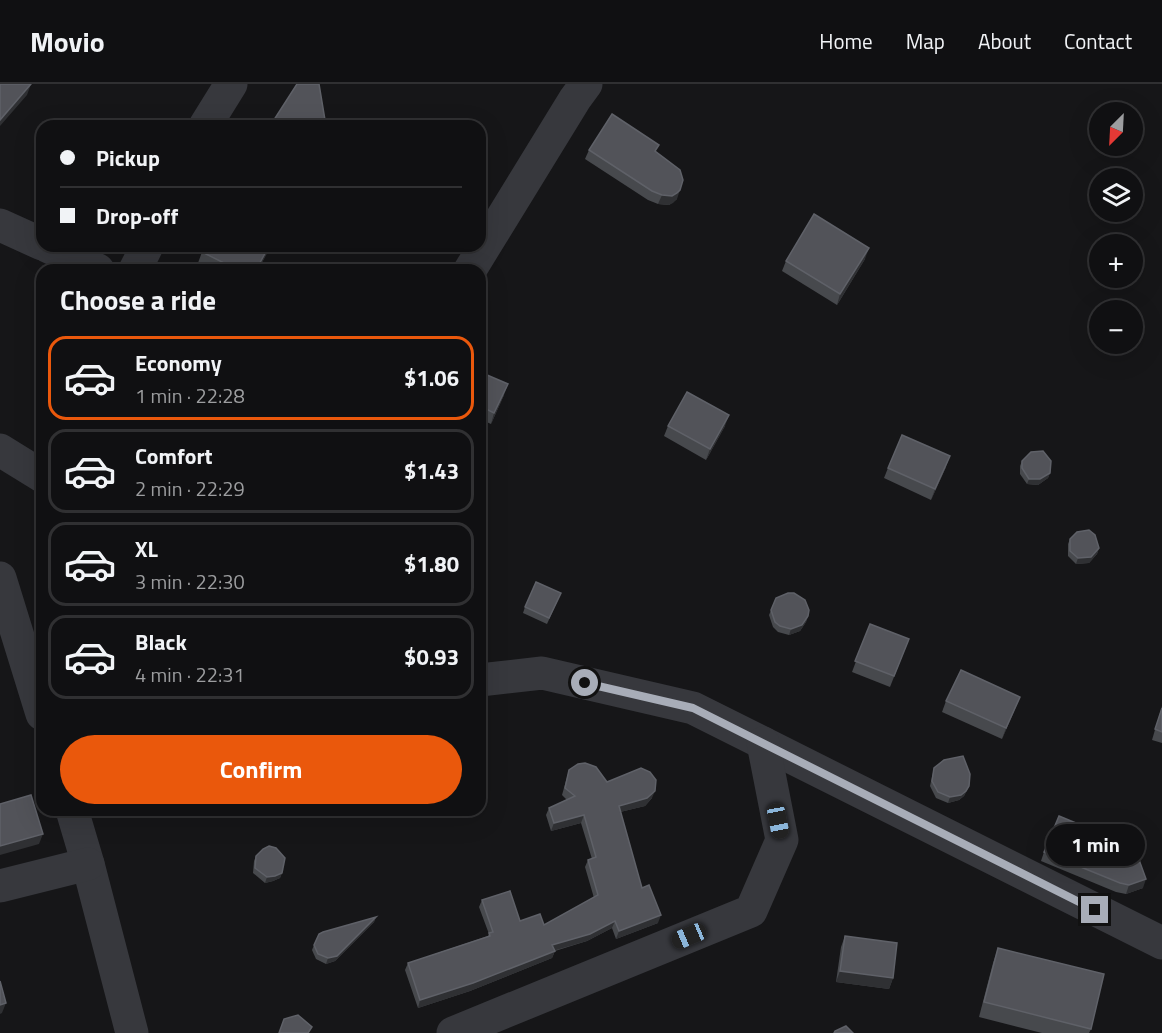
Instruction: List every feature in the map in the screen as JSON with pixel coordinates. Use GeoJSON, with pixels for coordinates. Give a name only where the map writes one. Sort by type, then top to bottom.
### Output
{"type":"FeatureCollection","features":[{"type":"Feature","properties":{"kind":"street"},"geometry":{"type":"LineString","coordinates":[[209,120],[231,84]]}},
{"type":"Feature","properties":{"kind":"street"},"geometry":{"type":"LineString","coordinates":[[486,244],[586,84]]}},
{"type":"Feature","properties":{"kind":"street"},"geometry":{"type":"LineString","coordinates":[[0,225],[36,241]]}},
{"type":"Feature","properties":{"kind":"street"},"geometry":{"type":"LineString","coordinates":[[60,252],[85,264]]}},
{"type":"Feature","properties":{"kind":"street"},"geometry":{"type":"LineString","coordinates":[[0,450],[36,472]]}},
{"type":"Feature","properties":{"kind":"street"},"geometry":{"type":"LineString","coordinates":[[0,578],[36,695]]}},
{"type":"Feature","properties":{"kind":"street"},"geometry":{"type":"LineString","coordinates":[[486,679],[542,673],[693,708],[1162,943]]}},
{"type":"Feature","properties":{"kind":"street"},"geometry":{"type":"LineString","coordinates":[[453,1033],[751,910],[782,840],[763,743]]}},
{"type":"Feature","properties":{"kind":"street"},"geometry":{"type":"LineString","coordinates":[[74,816],[132,1033]]}},
{"type":"Feature","properties":{"kind":"street"},"geometry":{"type":"LineString","coordinates":[[0,886],[88,864]]}},
{"type":"Feature","properties":{"kind":"building"},"geometry":{"type":"Polygon","coordinates":[[[0,84],[31,84],[0,120],[0,84]]]}},
{"type":"Feature","properties":{"kind":"building"},"geometry":{"type":"Polygon","coordinates":[[[297,84],[319,84],[325,120],[274,120],[297,84]]]}},
{"type":"Feature","properties":{"kind":"building"},"geometry":{"type":"Polygon","coordinates":[[[612,114],[659,145],[655,151],[680,170],[683,180],[677,193],[672,196],[652,191],[589,150],[612,114]]]}},
{"type":"Feature","properties":{"kind":"building"},"geometry":{"type":"Polygon","coordinates":[[[814,214],[869,248],[840,294],[786,261],[814,214]]]}},
{"type":"Feature","properties":{"kind":"building"},"geometry":{"type":"Polygon","coordinates":[[[202,252],[266,252],[259,264],[226,264],[202,252]]]}},
{"type":"Feature","properties":{"kind":"building"},"geometry":{"type":"Polygon","coordinates":[[[486,375],[508,384],[494,413],[486,409],[486,375]]]}},
{"type":"Feature","properties":{"kind":"building"},"geometry":{"type":"Polygon","coordinates":[[[687,392],[729,415],[710,449],[668,426],[687,392]]]}},
{"type":"Feature","properties":{"kind":"building"},"geometry":{"type":"Polygon","coordinates":[[[902,435],[950,456],[935,489],[888,468],[902,435]]]}},
{"type":"Feature","properties":{"kind":"building"},"geometry":{"type":"Polygon","coordinates":[[[1043,451],[1051,461],[1050,473],[1040,479],[1029,479],[1022,468],[1022,461],[1031,452],[1043,451]]]}},
{"type":"Feature","properties":{"kind":"building"},"geometry":{"type":"Polygon","coordinates":[[[1089,530],[1095,535],[1099,548],[1091,557],[1078,558],[1070,551],[1070,539],[1077,532],[1089,530]]]}},
{"type":"Feature","properties":{"kind":"building"},"geometry":{"type":"Polygon","coordinates":[[[536,582],[561,593],[549,618],[525,607],[536,582]]]}},
{"type":"Feature","properties":{"kind":"building"},"geometry":{"type":"Polygon","coordinates":[[[794,593],[805,600],[809,610],[802,625],[791,629],[775,622],[771,610],[776,598],[794,593]]]}},
{"type":"Feature","properties":{"kind":"building"},"geometry":{"type":"Polygon","coordinates":[[[870,624],[909,639],[894,676],[855,661],[870,624]]]}},
{"type":"Feature","properties":{"kind":"building"},"geometry":{"type":"Polygon","coordinates":[[[961,670],[1020,697],[1006,728],[946,701],[961,670]]]}},
{"type":"Feature","properties":{"kind":"building"},"geometry":{"type":"Polygon","coordinates":[[[1162,708],[1162,732],[1155,729],[1162,708]]]}},
{"type":"Feature","properties":{"kind":"building"},"geometry":{"type":"Polygon","coordinates":[[[963,756],[970,774],[966,791],[961,795],[950,797],[938,792],[932,781],[934,768],[944,760],[963,756]]]}},
{"type":"Feature","properties":{"kind":"building"},"geometry":{"type":"Polygon","coordinates":[[[585,763],[596,767],[607,782],[641,768],[650,772],[656,780],[655,791],[647,798],[619,806],[642,888],[649,885],[661,915],[619,931],[615,921],[590,934],[552,945],[555,951],[473,983],[420,1000],[408,963],[490,936],[489,933],[493,932],[482,900],[510,891],[520,921],[540,914],[544,925],[598,895],[588,860],[596,857],[584,815],[554,823],[549,808],[575,796],[565,788],[569,770],[578,764],[585,763]]]}},
{"type":"Feature","properties":{"kind":"building"},"geometry":{"type":"Polygon","coordinates":[[[31,795],[43,834],[0,846],[0,804],[31,795]]]}},
{"type":"Feature","properties":{"kind":"building"},"geometry":{"type":"Polygon","coordinates":[[[1059,816],[1112,838],[1138,857],[1146,879],[1129,885],[1120,883],[1044,852],[1059,816]]]}},
{"type":"Feature","properties":{"kind":"building"},"geometry":{"type":"Polygon","coordinates":[[[269,846],[276,848],[285,858],[282,873],[267,877],[255,868],[256,856],[269,846]]]}},
{"type":"Feature","properties":{"kind":"building"},"geometry":{"type":"Polygon","coordinates":[[[376,917],[337,956],[328,958],[318,954],[314,945],[319,934],[376,917]]]}},
{"type":"Feature","properties":{"kind":"building"},"geometry":{"type":"Polygon","coordinates":[[[845,936],[897,943],[893,978],[840,971],[845,936]]]}},
{"type":"Feature","properties":{"kind":"building"},"geometry":{"type":"Polygon","coordinates":[[[998,948],[1104,974],[1091,1029],[984,1002],[998,948]]]}},
{"type":"Feature","properties":{"kind":"building"},"geometry":{"type":"Polygon","coordinates":[[[0,981],[6,1003],[0,1005],[0,981]]]}},
{"type":"Feature","properties":{"kind":"building"},"geometry":{"type":"Polygon","coordinates":[[[298,1015],[312,1027],[308,1033],[279,1033],[284,1019],[298,1015]]]}},
{"type":"Feature","properties":{"kind":"building"},"geometry":{"type":"Polygon","coordinates":[[[846,1026],[853,1033],[834,1033],[835,1031],[846,1026]]]}},
{"type":"Feature","properties":{"kind":"route"},"geometry":{"type":"LineString","coordinates":[[585,683],[693,708],[1095,910]]}}]}
